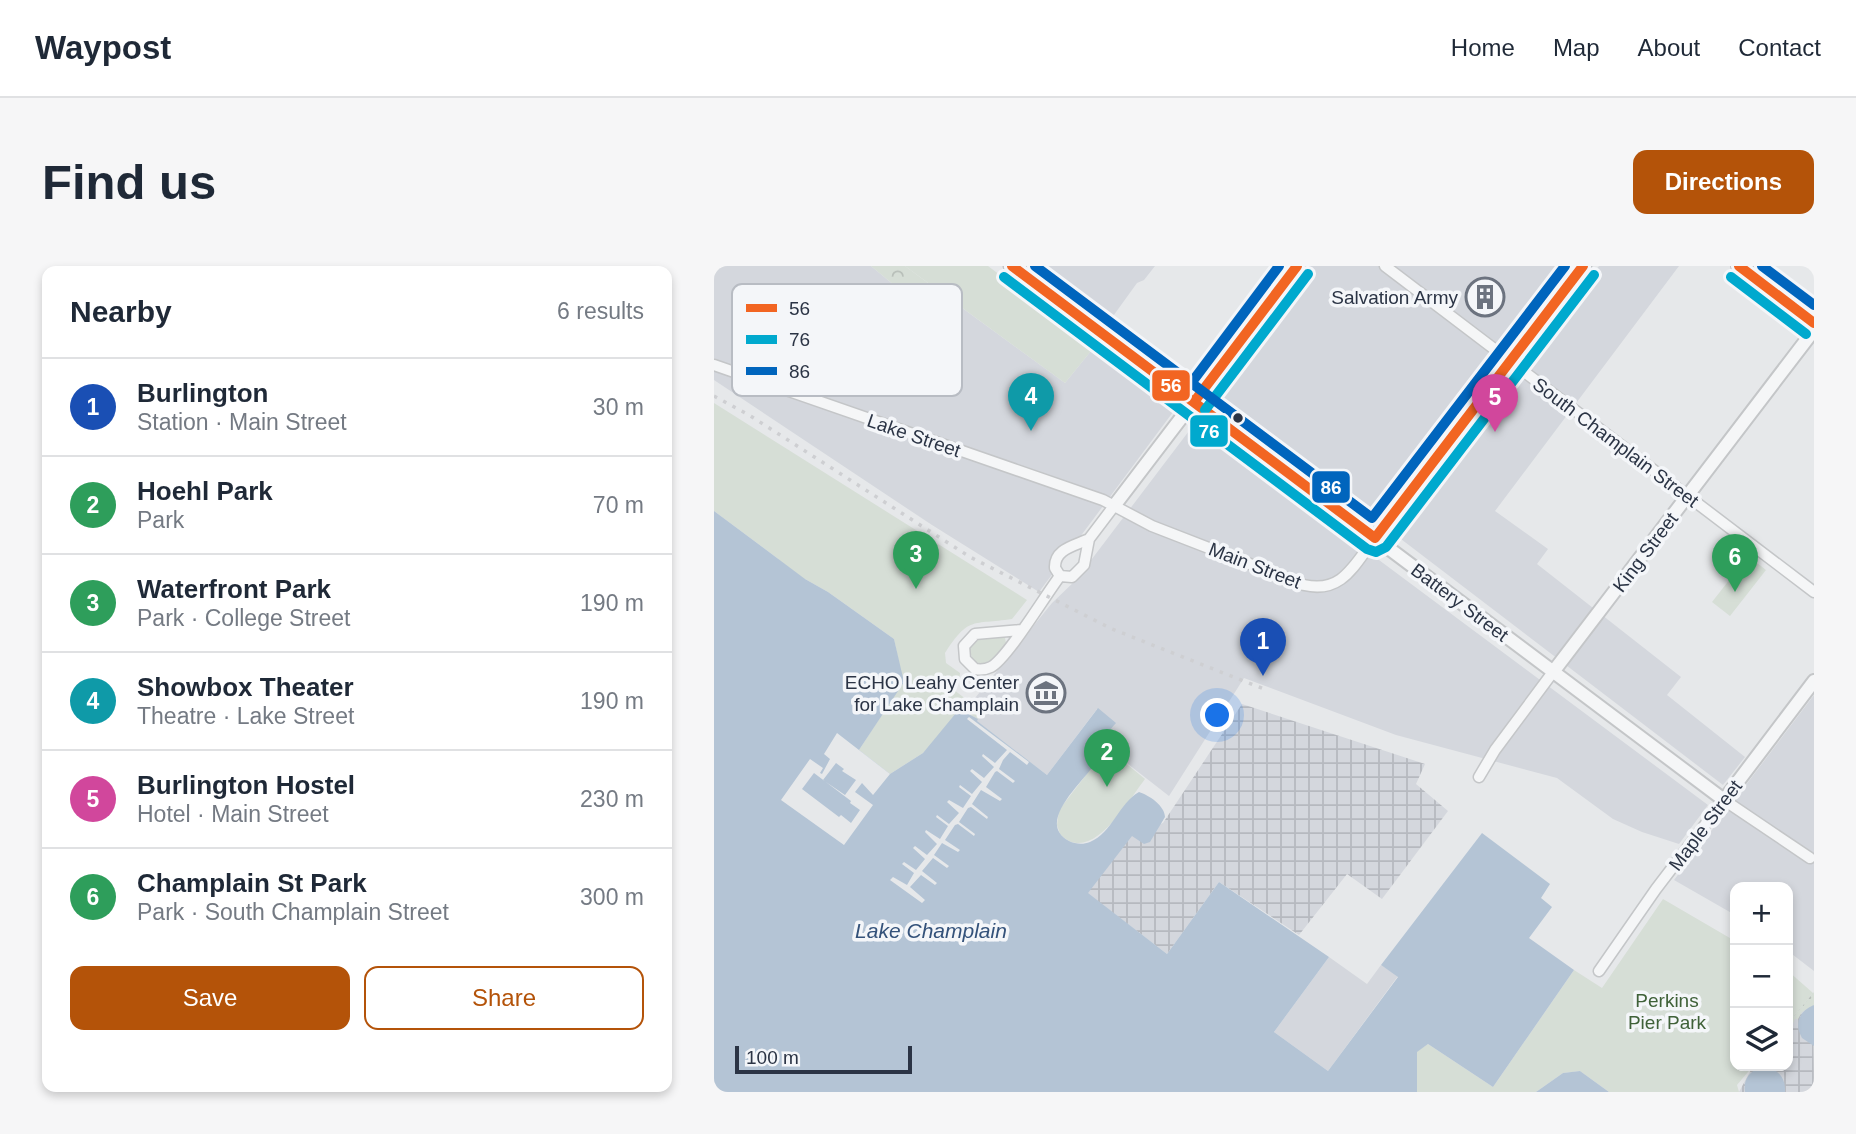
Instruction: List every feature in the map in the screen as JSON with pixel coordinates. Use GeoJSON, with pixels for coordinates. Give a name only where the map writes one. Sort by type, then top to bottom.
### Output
{"type":"FeatureCollection","features":[{"type":"Feature","properties":{"kind":"main road","name":"Battery Street"},"geometry":{"type":"LineString","coordinates":[[1012,266],[1375,538]]}},
{"type":"Feature","properties":{"kind":"main road","name":"Main Street"},"geometry":{"type":"LineString","coordinates":[[1375,538],[1583,266]]}},
{"type":"Feature","properties":{"kind":"main road"},"geometry":{"type":"LineString","coordinates":[[1739,266],[1814,323]]}},
{"type":"Feature","properties":{"kind":"street"},"geometry":{"type":"LineString","coordinates":[[1060,576],[1072,577],[1082,569],[1089,539],[1297,266]]}},
{"type":"Feature","properties":{"kind":"street","name":"South Champlain Street"},"geometry":{"type":"LineString","coordinates":[[1385,266],[1814,592]]}},
{"type":"Feature","properties":{"kind":"street","name":"King Street"},"geometry":{"type":"LineString","coordinates":[[1479,777],[1495,750],[1814,330]]}},
{"type":"Feature","properties":{"kind":"street","name":"Lake Street"},"geometry":{"type":"LineString","coordinates":[[714,365],[732,371]]}},
{"type":"Feature","properties":{"kind":"street","name":"Lake Street"},"geometry":{"type":"LineString","coordinates":[[803,396],[1114,506]]}},
{"type":"Feature","properties":{"kind":"street","name":"Main Street"},"geometry":{"type":"LineString","coordinates":[[1114,506],[1152,526],[1317,588],[1329,587],[1345,576],[1375,538]]}},
{"type":"Feature","properties":{"kind":"street","name":"Battery Street"},"geometry":{"type":"LineString","coordinates":[[1375,538],[1724,800],[1810,858]]}},
{"type":"Feature","properties":{"kind":"street"},"geometry":{"type":"LineString","coordinates":[[1060,576],[1055,568],[1056,557],[1064,549],[1089,539]]}},
{"type":"Feature","properties":{"kind":"street"},"geometry":{"type":"LineString","coordinates":[[1021,630],[975,634],[964,646],[967,662],[980,670],[993,666],[1021,630],[1060,576]]}},
{"type":"Feature","properties":{"kind":"street","name":"Maple Street"},"geometry":{"type":"LineString","coordinates":[[1599,971],[1672,867],[1814,681]]}},
{"type":"Feature","properties":{"kind":"shaded area"},"geometry":{"type":"Polygon","coordinates":[[[714,266],[871,266],[893,284],[732,284],[732,392],[714,380],[714,266]]]}},
{"type":"Feature","properties":{"kind":"shaded area"},"geometry":{"type":"Polygon","coordinates":[[[1038,266],[1155,266],[1144,280],[1137,283],[1111,319],[1038,266]]]}},
{"type":"Feature","properties":{"kind":"shaded area"},"geometry":{"type":"Polygon","coordinates":[[[1283,266],[1559,266],[1371,515],[1195,383],[1283,266]]]}},
{"type":"Feature","properties":{"kind":"shaded area"},"geometry":{"type":"Polygon","coordinates":[[[1599,266],[1679,266],[1495,511],[1548,549],[1537,564],[1681,677],[1667,695],[1745,757],[1723,785],[1397,536],[1441,473],[1599,266]]]}},
{"type":"Feature","properties":{"kind":"shaded area"},"geometry":{"type":"Polygon","coordinates":[[[962,308],[1065,383],[1095,346],[1176,408],[1039,592],[932,525],[738,396],[962,396],[962,308]]]}},
{"type":"Feature","properties":{"kind":"shaded area"},"geometry":{"type":"Polygon","coordinates":[[[1195,423],[1708,805],[1679,844],[1613,819],[1557,778],[1396,735],[1244,678],[1169,796],[1101,743],[1097,709],[1047,775],[976,721],[983,712],[971,703],[1052,603],[1076,580],[1195,423]]]}},
{"type":"Feature","properties":{"kind":"shaded area"},"geometry":{"type":"Polygon","coordinates":[[[1814,695],[1814,971],[1793,955],[1793,882],[1730,882],[1730,912],[1674,880],[1814,695]]]}},
{"type":"Feature","properties":{"kind":"shaded area"},"geometry":{"type":"Polygon","coordinates":[[[1242,704],[1425,764],[1416,784],[1448,811],[1382,899],[1347,874],[1299,935],[1219,882],[1167,954],[1087,893],[1132,835],[1163,823],[1242,704]]]}},
{"type":"Feature","properties":{"kind":"shaded area"},"geometry":{"type":"Polygon","coordinates":[[[1329,957],[1367,984],[1381,965],[1398,976],[1328,1071],[1274,1032],[1329,957]]]}},
{"type":"Feature","properties":{"kind":"shaded area"},"geometry":{"type":"Polygon","coordinates":[[[1813,993],[1814,1092],[1739,1092],[1750,1071],[1793,1071],[1793,1017],[1813,993]]]}},
{"type":"Feature","properties":{"kind":"green space"},"geometry":{"type":"Polygon","coordinates":[[[871,266],[905,266],[929,284],[893,284],[871,266]]]}},
{"type":"Feature","properties":{"kind":"green space"},"geometry":{"type":"Polygon","coordinates":[[[905,266],[988,266],[1095,346],[1065,383],[962,308],[962,284],[930,284],[905,266]]]}},
{"type":"Feature","properties":{"kind":"green space"},"geometry":{"type":"Polygon","coordinates":[[[714,403],[1027,600],[1012,619],[972,624],[960,633],[945,653],[946,663],[960,673],[959,683],[954,690],[983,712],[978,719],[963,711],[923,753],[890,774],[859,750],[903,682],[894,639],[828,592],[805,579],[800,584],[777,558],[714,511],[714,403]]]}},
{"type":"Feature","properties":{"kind":"green space"},"geometry":{"type":"Polygon","coordinates":[[[1748,556],[1766,570],[1730,616],[1712,602],[1748,556]]]}},
{"type":"Feature","properties":{"kind":"green space"},"geometry":{"type":"Polygon","coordinates":[[[1001,636],[1006,643],[996,656],[984,663],[973,661],[969,648],[975,641],[1001,636]]]}},
{"type":"Feature","properties":{"kind":"green space"},"geometry":{"type":"Polygon","coordinates":[[[1101,743],[1145,779],[1108,827],[1096,837],[1084,842],[1072,842],[1060,834],[1057,825],[1059,810],[1096,762],[1101,743]]]}},
{"type":"Feature","properties":{"kind":"green space","name":"Perkins Pier Park"},"geometry":{"type":"Polygon","coordinates":[[[1663,899],[1730,938],[1730,1071],[1749,1071],[1737,1085],[1739,1092],[1609,1092],[1580,1071],[1563,1073],[1536,1092],[1417,1092],[1416,1052],[1428,1044],[1493,1087],[1574,970],[1602,988],[1663,899]]]}},
{"type":"Feature","properties":{"kind":"green space"},"geometry":{"type":"Polygon","coordinates":[[[1793,975],[1813,993],[1793,1017],[1793,975]]]}},
{"type":"Feature","properties":{"kind":"green space"},"geometry":{"type":"Polygon","coordinates":[[[1814,992],[1814,1005],[1802,1012],[1793,1023],[1793,1017],[1814,992]]]}},
{"type":"Feature","properties":{"kind":"water","name":"Lake Champlain"},"geometry":{"type":"Polygon","coordinates":[[[714,511],[805,579],[894,639],[904,682],[859,750],[890,774],[923,753],[956,713],[963,711],[978,719],[977,721],[1047,775],[1098,708],[1116,723],[1101,742],[1094,765],[1064,803],[1057,824],[1060,833],[1074,843],[1082,844],[1098,838],[1126,803],[1139,792],[1156,802],[1165,817],[1150,842],[1144,844],[1132,836],[1088,893],[1167,954],[1219,882],[1329,957],[1274,1032],[1328,1071],[1398,977],[1381,965],[1482,833],[1550,884],[1541,898],[1552,907],[1529,938],[1574,970],[1493,1087],[1428,1044],[1417,1052],[1417,1092],[714,1092],[714,511]]]}},
{"type":"Feature","properties":{"kind":"water"},"geometry":{"type":"Polygon","coordinates":[[[1814,1005],[1814,1046],[1802,1038],[1798,1023],[1802,1014],[1814,1005]]]}},
{"type":"Feature","properties":{"kind":"water"},"geometry":{"type":"Polygon","coordinates":[[[1580,1071],[1609,1092],[1536,1092],[1563,1073],[1580,1071]]]}},
{"type":"Feature","properties":{"kind":"water"},"geometry":{"type":"Polygon","coordinates":[[[1753,1071],[1774,1071],[1782,1077],[1785,1092],[1745,1092],[1748,1077],[1753,1071]]]}},
{"type":"Feature","properties":{"kind":"pier"},"geometry":{"type":"Polygon","coordinates":[[[969,717],[1029,762],[1027,765],[1010,752],[1003,760],[999,769],[1015,781],[1013,783],[995,772],[986,787],[1002,799],[1000,801],[981,790],[972,804],[988,817],[987,819],[971,807],[968,808],[959,822],[975,834],[974,836],[958,824],[955,825],[945,840],[960,850],[958,852],[942,843],[934,855],[949,866],[947,868],[933,858],[922,871],[937,883],[935,885],[921,875],[910,887],[925,900],[922,903],[890,880],[893,877],[907,885],[914,873],[902,864],[904,862],[916,870],[925,859],[913,848],[915,846],[927,855],[937,844],[926,830],[940,839],[948,826],[936,817],[937,815],[949,824],[959,813],[947,802],[949,800],[963,808],[971,796],[959,787],[960,785],[972,794],[982,782],[970,771],[972,769],[984,778],[994,767],[983,754],[995,763],[1007,750],[967,719],[969,717]]]}},
{"type":"Feature","properties":{"kind":"pier"},"geometry":{"type":"Polygon","coordinates":[[[837,733],[890,774],[873,795],[862,783],[855,792],[873,805],[844,845],[781,800],[810,759],[823,768],[820,773],[822,774],[830,759],[824,754],[837,733]],[[836,763],[823,780],[814,773],[802,789],[851,823],[860,810],[826,782],[845,795],[856,780],[842,771],[844,769],[836,763]]]}},
{"type":"Feature","properties":{"kind":"railway"},"geometry":{"type":"LineString","coordinates":[[714,396],[749,415],[970,557],[1112,629],[1264,689]]}},
{"type":"Feature","properties":{"kind":"transit line","name":"56"},"geometry":{"type":"LineString","coordinates":[[1012,266],[1375,538],[1583,266]]}},
{"type":"Feature","properties":{"kind":"transit line","name":"86"},"geometry":{"type":"LineString","coordinates":[[1035,266],[1372,518],[1565,266]]}},
{"type":"Feature","properties":{"kind":"transit line","name":"86"},"geometry":{"type":"LineString","coordinates":[[1183,394],[1279,266]]}},
{"type":"Feature","properties":{"kind":"transit line","name":"56"},"geometry":{"type":"LineString","coordinates":[[1194,402],[1297,266]]}},
{"type":"Feature","properties":{"kind":"transit line","name":"56"},"geometry":{"type":"LineString","coordinates":[[1739,266],[1814,323]]}},
{"type":"Feature","properties":{"kind":"transit line","name":"86"},"geometry":{"type":"LineString","coordinates":[[1762,266],[1814,305]]}},
{"type":"Feature","properties":{"kind":"transit line","name":"76"},"geometry":{"type":"LineString","coordinates":[[1205,410],[1308,274]]}},
{"type":"Feature","properties":{"kind":"transit line","name":"76"},"geometry":{"type":"LineString","coordinates":[[1004,277],[1367,549],[1376,552],[1386,547],[1594,275]]}},
{"type":"Feature","properties":{"kind":"transit line","name":"76"},"geometry":{"type":"LineString","coordinates":[[1731,277],[1806,334]]}},
{"type":"Feature","properties":{"kind":"place","name":"Salvation Army"},"geometry":{"type":"Point","coordinates":[1485,297]}},
{"type":"Feature","properties":{"kind":"place","name":"Showbox Theater"},"geometry":{"type":"Point","coordinates":[1031,431]}},
{"type":"Feature","properties":{"kind":"place","name":"Burlington Hostel"},"geometry":{"type":"Point","coordinates":[1495,432]}},
{"type":"Feature","properties":{"kind":"place","name":"Waterfront Park"},"geometry":{"type":"Point","coordinates":[916,589]}},
{"type":"Feature","properties":{"kind":"place","name":"Champlain St Park"},"geometry":{"type":"Point","coordinates":[1735,592]}},
{"type":"Feature","properties":{"kind":"place","name":"Burlington"},"geometry":{"type":"Point","coordinates":[1263,676]}},
{"type":"Feature","properties":{"kind":"place","name":"ECHO Leahy Center for Lake Champlain"},"geometry":{"type":"Point","coordinates":[1046,693]}},
{"type":"Feature","properties":{"kind":"place","name":"Hoehl Park"},"geometry":{"type":"Point","coordinates":[1107,787]}}]}
